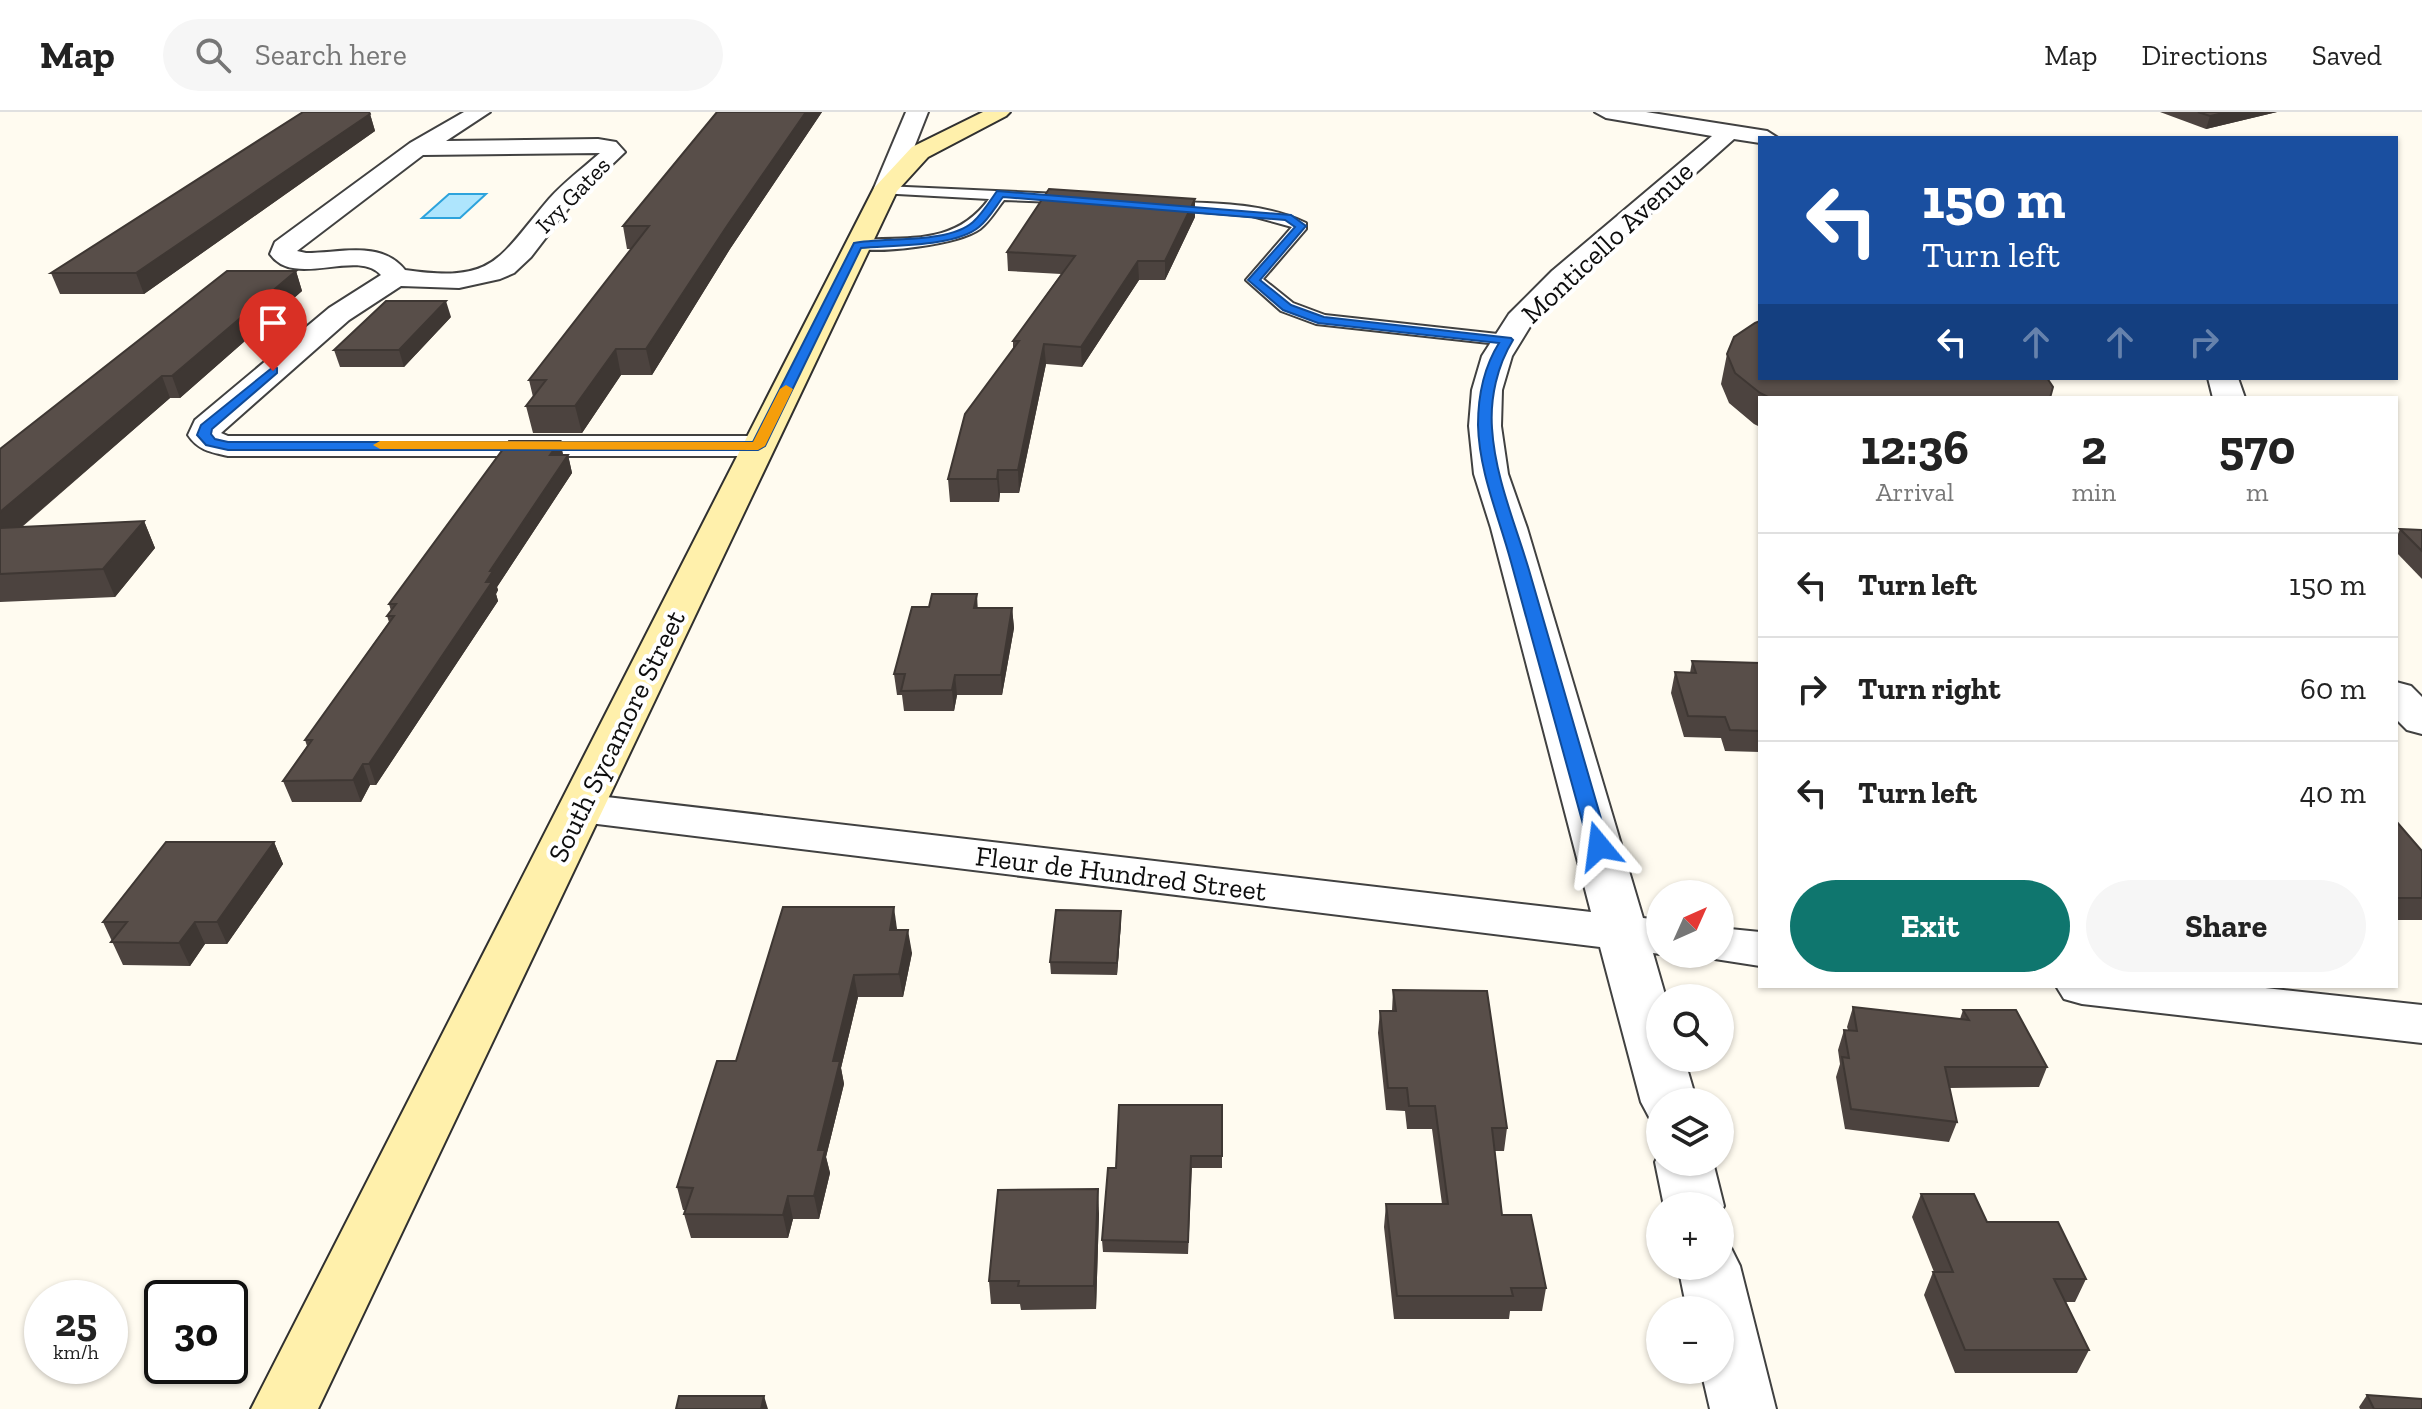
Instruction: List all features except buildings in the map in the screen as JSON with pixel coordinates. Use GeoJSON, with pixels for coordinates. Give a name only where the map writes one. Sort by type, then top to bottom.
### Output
{"type":"FeatureCollection","features":[{"type":"Feature","properties":{"kind":"main road","name":"South Sycamore Street"},"geometry":{"type":"LineString","coordinates":[[284,1409],[885,189],[920,152],[999,112]]}},
{"type":"Feature","properties":{"kind":"street","name":"Ivy Gates"},"geometry":{"type":"LineString","coordinates":[[418,148],[598,146],[608,147],[614,152],[561,201],[515,259],[505,267],[466,278],[441,281],[396,277],[385,263],[376,261],[301,260],[283,254],[284,248],[312,224],[418,148],[479,112]]}},
{"type":"Feature","properties":{"kind":"street"},"geometry":{"type":"LineString","coordinates":[[885,189],[917,112]]}},
{"type":"Feature","properties":{"kind":"street"},"geometry":{"type":"LineString","coordinates":[[1606,112],[1758,137]]}},
{"type":"Feature","properties":{"kind":"street","name":"Monticello Avenue"},"geometry":{"type":"LineString","coordinates":[[1667,1088],[1642,935],[1491,474],[1485,426],[1487,390],[1497,356],[1519,320],[1562,277],[1729,132]]}},
{"type":"Feature","properties":{"kind":"street"},"geometry":{"type":"LineString","coordinates":[[396,277],[339,314],[206,427],[204,435],[211,442],[228,446],[758,446]]}},
{"type":"Feature","properties":{"kind":"street"},"geometry":{"type":"LineString","coordinates":[[2398,697],[2422,721]]}},
{"type":"Feature","properties":{"kind":"street","name":"Fleur de Hundred Street"},"geometry":{"type":"LineString","coordinates":[[581,808],[1642,935]]}},
{"type":"Feature","properties":{"kind":"street"},"geometry":{"type":"LineString","coordinates":[[1734,946],[1758,949]]}},
{"type":"Feature","properties":{"kind":"street"},"geometry":{"type":"LineString","coordinates":[[2100,988],[2422,1024]]}},
{"type":"Feature","properties":{"kind":"street"},"geometry":{"type":"LineString","coordinates":[[1734,1371],[1743,1409]]}},
{"type":"Feature","properties":{"kind":"lane"},"geometry":{"type":"LineString","coordinates":[[885,189],[1096,200]]}},
{"type":"Feature","properties":{"kind":"lane"},"geometry":{"type":"LineString","coordinates":[[857,245],[943,237],[965,231],[977,224],[1001,194]]}},
{"type":"Feature","properties":{"kind":"lane"},"geometry":{"type":"LineString","coordinates":[[1142,204],[1287,217],[1301,226],[1254,280],[1287,307],[1322,320],[1507,340]]}},
{"type":"Feature","properties":{"kind":"water"},"geometry":{"type":"Polygon","coordinates":[[[449,194],[486,194],[460,218],[422,218],[449,194]]]}},
{"type":"Feature","properties":{"kind":"slow traffic"},"geometry":{"type":"LineString","coordinates":[[380,445],[758,446],[786,389]]}},
{"type":"Feature","properties":{"kind":"route"},"geometry":{"type":"LineString","coordinates":[[273,371],[206,427],[204,435],[211,442],[228,446],[758,446],[857,245],[943,237],[965,231],[977,224],[1001,194],[1287,217],[1301,226],[1254,280],[1287,307],[1322,320],[1507,340],[1497,356],[1487,390],[1485,426],[1491,474],[1599,846]]}}]}
